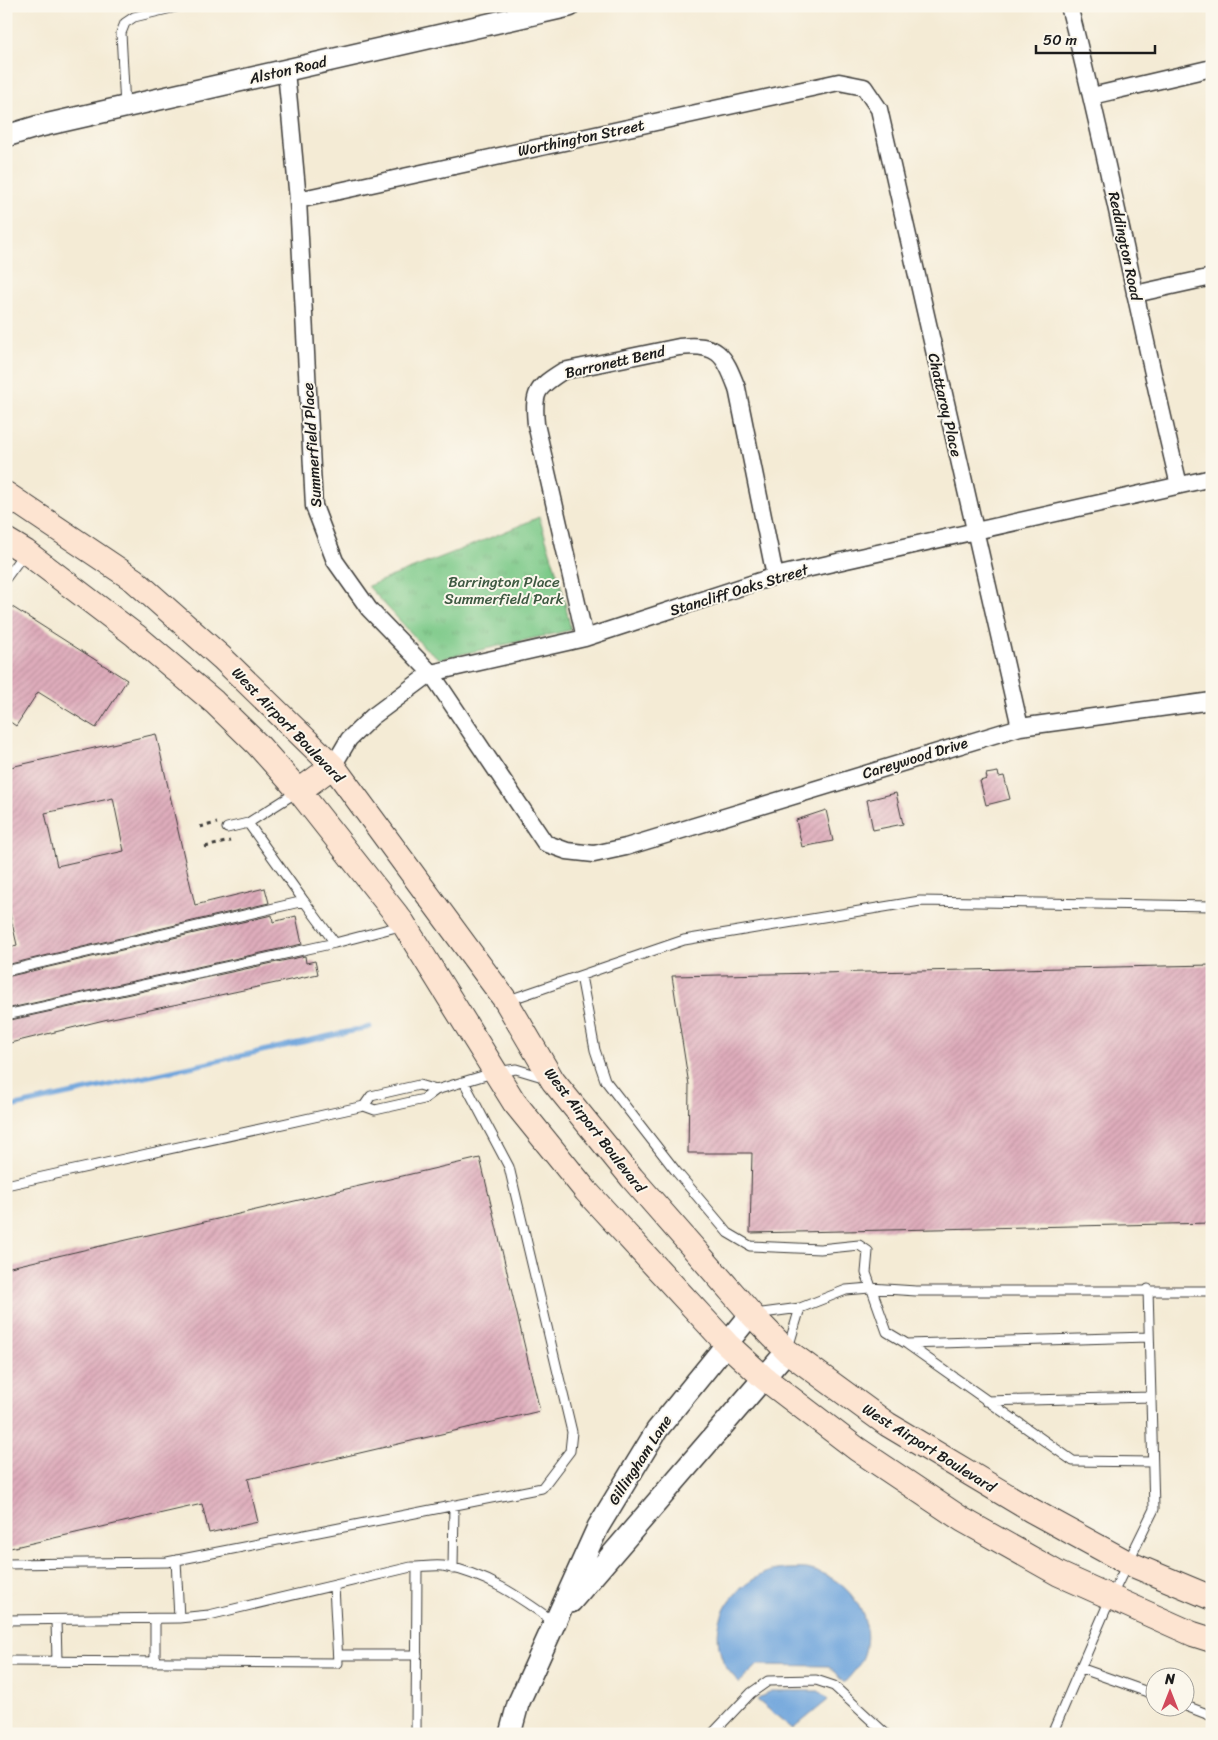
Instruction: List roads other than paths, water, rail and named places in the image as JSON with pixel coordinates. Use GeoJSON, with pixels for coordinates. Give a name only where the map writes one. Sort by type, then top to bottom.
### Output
{"type":"FeatureCollection","features":[{"type":"Feature","properties":{"kind":"main road","name":"West Airport Boulevard"},"geometry":{"type":"LineString","coordinates":[[6,494],[134,580],[222,658],[333,766],[506,1001],[553,1081],[632,1178],[751,1314],[787,1351],[886,1424],[1031,1510],[1128,1563],[1212,1598]]}},
{"type":"Feature","properties":{"kind":"main road"},"geometry":{"type":"LineString","coordinates":[[47,521],[16,546],[135,635],[214,702],[258,745],[299,791],[404,925],[514,1102],[586,1191],[726,1344],[764,1378],[857,1449],[963,1520],[1059,1574],[1192,1634],[1212,1640]]}},
{"type":"Feature","properties":{"kind":"main road"},"geometry":{"type":"LineString","coordinates":[[299,791],[333,766]]}},
{"type":"Feature","properties":{"kind":"main road"},"geometry":{"type":"LineString","coordinates":[[404,925],[435,903]]}},
{"type":"Feature","properties":{"kind":"street","name":"Alston Road"},"geometry":{"type":"LineString","coordinates":[[6,136],[36,127],[568,6]]}},
{"type":"Feature","properties":{"kind":"street","name":"Reddington Road"},"geometry":{"type":"LineString","coordinates":[[1069,6],[1092,96],[1160,407],[1179,485]]}},
{"type":"Feature","properties":{"kind":"street"},"geometry":{"type":"LineString","coordinates":[[1092,96],[1212,68]]}},
{"type":"Feature","properties":{"kind":"street","name":"Summerfield Place"},"geometry":{"type":"LineString","coordinates":[[286,71],[298,200],[314,506],[335,561],[369,609],[431,673],[546,843],[567,851],[594,854],[626,847]]}},
{"type":"Feature","properties":{"kind":"street","name":"Worthington Street"},"geometry":{"type":"LineString","coordinates":[[298,200],[839,82],[864,86]]}},
{"type":"Feature","properties":{"kind":"street","name":"Chattaroy Place"},"geometry":{"type":"LineString","coordinates":[[864,86],[879,109],[1020,727]]}},
{"type":"Feature","properties":{"kind":"street"},"geometry":{"type":"LineString","coordinates":[[1135,294],[1212,277]]}},
{"type":"Feature","properties":{"kind":"street","name":"Barronett Bend"},"geometry":{"type":"LineString","coordinates":[[585,638],[536,424],[534,402],[539,390],[564,371],[679,347],[699,345],[717,352],[728,365],[737,388],[775,576]]}},
{"type":"Feature","properties":{"kind":"street","name":"Stancliff Oaks Street"},"geometry":{"type":"LineString","coordinates":[[333,766],[349,738],[372,717],[431,673],[585,638],[775,576],[1212,478]]}},
{"type":"Feature","properties":{"kind":"street","name":"Careywood Drive"},"geometry":{"type":"LineString","coordinates":[[626,847],[1020,727],[1212,700]]}},
{"type":"Feature","properties":{"kind":"street","name":"Gillingham Lane"},"geometry":{"type":"LineString","coordinates":[[510,1734],[518,1704],[598,1527],[657,1430],[751,1314]]}},
{"type":"Feature","properties":{"kind":"street","name":"Gillingham Lane"},"geometry":{"type":"LineString","coordinates":[[554,1622],[787,1351]]}},
{"type":"Feature","properties":{"kind":"lane"},"geometry":{"type":"LineString","coordinates":[[125,108],[122,33],[125,23],[134,17],[180,6]]}},
{"type":"Feature","properties":{"kind":"lane"},"geometry":{"type":"LineString","coordinates":[[6,578],[16,546]]}},
{"type":"Feature","properties":{"kind":"lane"},"geometry":{"type":"LineString","coordinates":[[226,824],[248,823],[299,791]]}},
{"type":"Feature","properties":{"kind":"lane"},"geometry":{"type":"LineString","coordinates":[[248,823],[335,943]]}},
{"type":"Feature","properties":{"kind":"lane"},"geometry":{"type":"LineString","coordinates":[[506,1001],[684,940],[920,900],[1212,906]]}},
{"type":"Feature","properties":{"kind":"lane"},"geometry":{"type":"LineString","coordinates":[[6,971],[304,901]]}},
{"type":"Feature","properties":{"kind":"lane"},"geometry":{"type":"LineString","coordinates":[[6,1014],[335,943],[404,925]]}},
{"type":"Feature","properties":{"kind":"lane"},"geometry":{"type":"LineString","coordinates":[[581,976],[595,1050],[605,1080],[647,1135],[728,1233],[750,1246],[820,1249],[859,1245],[868,1251],[866,1273],[886,1332],[907,1344],[1073,1460],[1152,1462]]}},
{"type":"Feature","properties":{"kind":"lane"},"geometry":{"type":"LineString","coordinates":[[6,1185],[364,1106],[375,1110],[424,1099],[436,1090],[496,1072],[516,1069],[553,1081]]}},
{"type":"Feature","properties":{"kind":"lane"},"geometry":{"type":"LineString","coordinates":[[6,1564],[167,1562],[542,1488],[570,1451],[572,1432],[509,1167],[464,1082]]}},
{"type":"Feature","properties":{"kind":"lane"},"geometry":{"type":"LineString","coordinates":[[364,1106],[371,1096],[419,1085],[436,1090]]}},
{"type":"Feature","properties":{"kind":"lane"},"geometry":{"type":"LineString","coordinates":[[751,1314],[800,1308],[846,1290],[870,1288],[916,1290],[1212,1290]]}},
{"type":"Feature","properties":{"kind":"lane"},"geometry":{"type":"LineString","coordinates":[[1052,1734],[1111,1597],[1154,1509],[1148,1290]]}},
{"type":"Feature","properties":{"kind":"lane"},"geometry":{"type":"LineString","coordinates":[[787,1351],[800,1308]]}},
{"type":"Feature","properties":{"kind":"lane"},"geometry":{"type":"LineString","coordinates":[[907,1344],[1148,1337]]}},
{"type":"Feature","properties":{"kind":"lane"},"geometry":{"type":"LineString","coordinates":[[986,1401],[1151,1397]]}},
{"type":"Feature","properties":{"kind":"lane"},"geometry":{"type":"LineString","coordinates":[[453,1569],[454,1505]]}},
{"type":"Feature","properties":{"kind":"lane"},"geometry":{"type":"LineString","coordinates":[[176,1560],[179,1618]]}},
{"type":"Feature","properties":{"kind":"lane"},"geometry":{"type":"LineString","coordinates":[[6,1620],[155,1619],[208,1615],[417,1567],[441,1566],[472,1573],[518,1595],[554,1622]]}},
{"type":"Feature","properties":{"kind":"lane"},"geometry":{"type":"LineString","coordinates":[[416,1734],[417,1567]]}},
{"type":"Feature","properties":{"kind":"lane"},"geometry":{"type":"LineString","coordinates":[[6,1661],[338,1663],[334,1586]]}},
{"type":"Feature","properties":{"kind":"lane"},"geometry":{"type":"LineString","coordinates":[[155,1619],[155,1662]]}},
{"type":"Feature","properties":{"kind":"lane"},"geometry":{"type":"LineString","coordinates":[[56,1620],[57,1661]]}},
{"type":"Feature","properties":{"kind":"lane"},"geometry":{"type":"LineString","coordinates":[[338,1655],[417,1654]]}},
{"type":"Feature","properties":{"kind":"lane"},"geometry":{"type":"LineString","coordinates":[[1080,1668],[1146,1691]]}},
{"type":"Feature","properties":{"kind":"lane"},"geometry":{"type":"LineString","coordinates":[[712,1734],[751,1693],[768,1681],[816,1680],[834,1686],[886,1734]]}},
{"type":"Feature","properties":{"kind":"lane"},"geometry":{"type":"LineString","coordinates":[[1196,1710],[1212,1716]]}},
{"type":"Feature","properties":{"kind":"water"},"geometry":{"type":"Polygon","coordinates":[[[787,1569],[811,1570],[824,1574],[846,1589],[861,1611],[867,1637],[864,1656],[844,1683],[829,1666],[758,1665],[739,1683],[724,1664],[719,1647],[718,1633],[720,1620],[732,1598],[741,1588],[765,1573],[787,1569]]]}},
{"type":"Feature","properties":{"kind":"water"},"geometry":{"type":"Polygon","coordinates":[[[771,1691],[819,1691],[828,1700],[793,1729],[757,1700],[771,1691]]]}},
{"type":"Feature","properties":{"kind":"waterway"},"geometry":{"type":"LineString","coordinates":[[6,1108],[370,1027]]}},
{"type":"Feature","properties":{"kind":"park label","name":"Barrington Place Summerfield Park"},"geometry":{"type":"Point","coordinates":[504,590]}}]}
